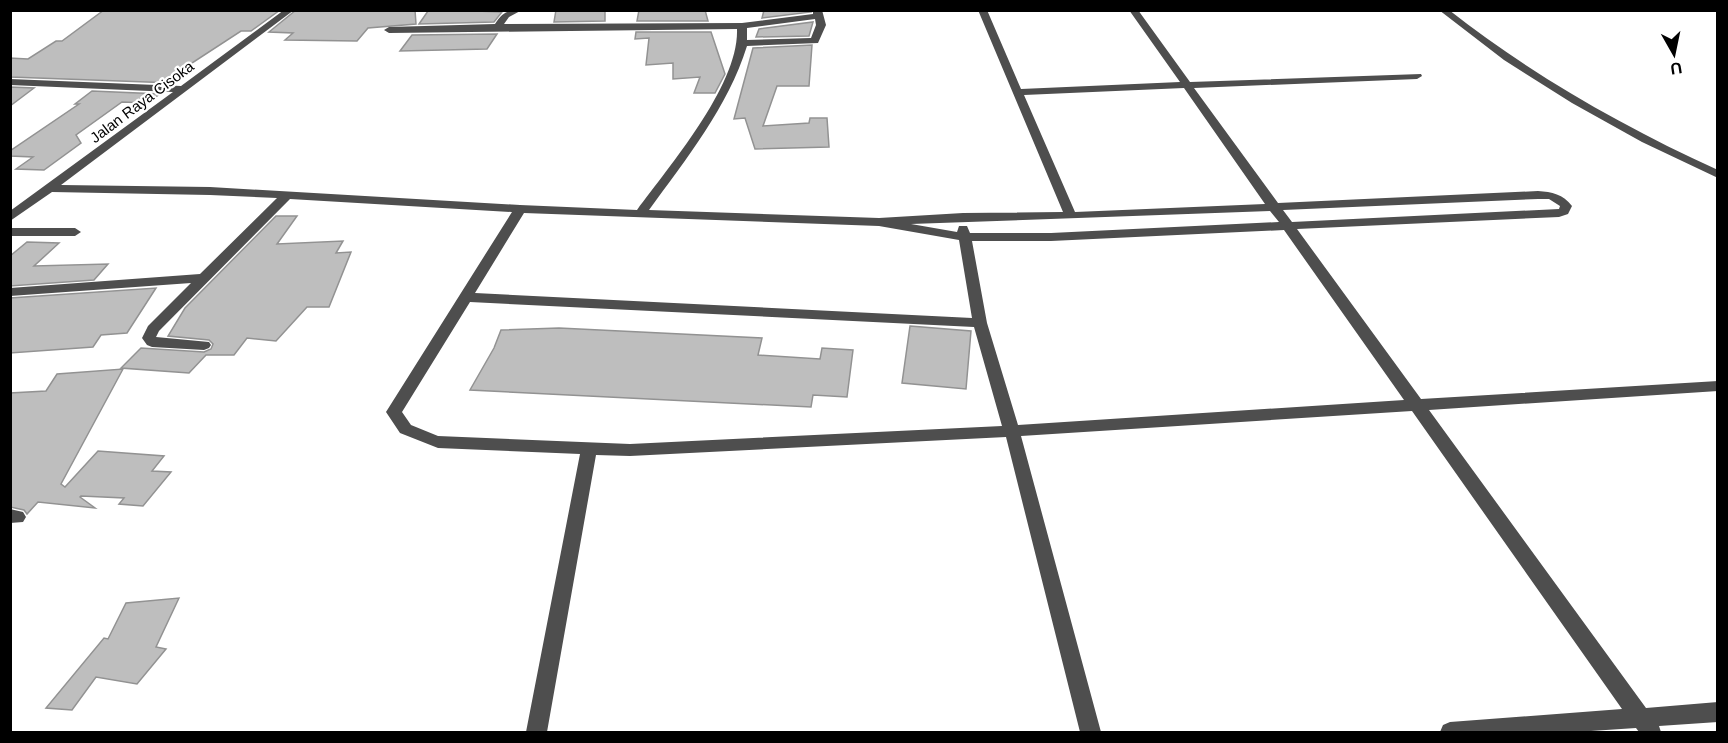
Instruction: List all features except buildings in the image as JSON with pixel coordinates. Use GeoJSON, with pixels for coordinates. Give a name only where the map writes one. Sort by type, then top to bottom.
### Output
{"type":"FeatureCollection","features":[{"type":"Feature","properties":{"kind":"street","name":"Jalan Raya Cisoka"},"geometry":{"type":"LineString","coordinates":[[10,217],[290,10]]}},
{"type":"Feature","properties":{"kind":"street"},"geometry":{"type":"LineString","coordinates":[[498,27],[506,15],[518,10]]}},
{"type":"Feature","properties":{"kind":"street"},"geometry":{"type":"LineString","coordinates":[[982,10],[1071,216]]}},
{"type":"Feature","properties":{"kind":"street"},"geometry":{"type":"LineString","coordinates":[[1133,10],[1646,725]]}},
{"type":"Feature","properties":{"kind":"street"},"geometry":{"type":"LineString","coordinates":[[1443,10],[1468,31],[1568,96],[1647,142],[1718,175]]}},
{"type":"Feature","properties":{"kind":"street"},"geometry":{"type":"LineString","coordinates":[[389,30],[742,26],[818,13],[821,25],[815,41],[744,43]]}},
{"type":"Feature","properties":{"kind":"street"},"geometry":{"type":"LineString","coordinates":[[640,214],[718,101],[737,66],[744,43],[745,34],[742,26]]}},
{"type":"Feature","properties":{"kind":"street"},"geometry":{"type":"LineString","coordinates":[[1017,92],[1417,76]]}},
{"type":"Feature","properties":{"kind":"street"},"geometry":{"type":"LineString","coordinates":[[10,82],[184,89]]}},
{"type":"Feature","properties":{"kind":"street"},"geometry":{"type":"LineString","coordinates":[[50,188],[287,195],[520,210],[879,222],[963,217],[1071,216],[1538,195],[1553,196],[1560,199],[1566,206],[1564,211],[1559,213],[1051,237],[963,237],[879,222]]}},
{"type":"Feature","properties":{"kind":"street"},"geometry":{"type":"LineString","coordinates":[[204,345],[152,342],[149,338],[153,329],[287,195]]}},
{"type":"Feature","properties":{"kind":"street"},"geometry":{"type":"LineString","coordinates":[[520,210],[394,412],[397,423],[410,433],[438,442],[630,450],[1012,431],[1718,386]]}},
{"type":"Feature","properties":{"kind":"street"},"geometry":{"type":"LineString","coordinates":[[963,217],[963,237],[980,323],[1012,431],[1091,732]]}},
{"type":"Feature","properties":{"kind":"street"},"geometry":{"type":"LineString","coordinates":[[10,232],[75,232]]}},
{"type":"Feature","properties":{"kind":"street"},"geometry":{"type":"LineString","coordinates":[[10,292],[205,278]]}},
{"type":"Feature","properties":{"kind":"street"},"geometry":{"type":"LineString","coordinates":[[464,297],[980,323]]}},
{"type":"Feature","properties":{"kind":"street"},"geometry":{"type":"LineString","coordinates":[[536,732],[589,448]]}},
{"type":"Feature","properties":{"kind":"street"},"geometry":{"type":"LineString","coordinates":[[1450,732],[1646,725],[1718,712]]}}]}
